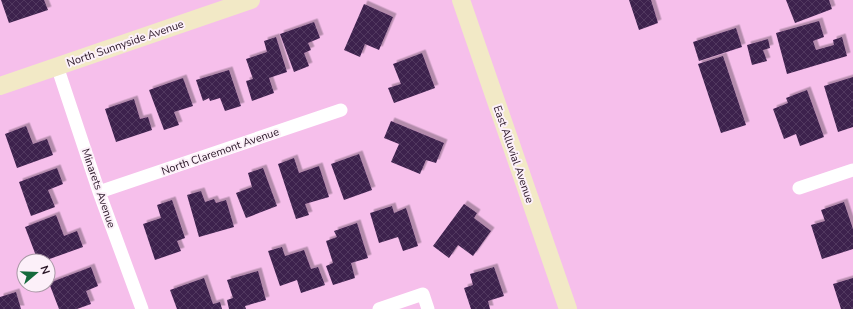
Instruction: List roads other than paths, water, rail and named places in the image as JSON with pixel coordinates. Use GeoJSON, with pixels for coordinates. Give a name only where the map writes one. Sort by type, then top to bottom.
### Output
{"type":"FeatureCollection","features":[{"type":"Feature","properties":{"kind":"street","name":"North Sunnyside Avenue"},"geometry":{"type":"LineString","coordinates":[[0,86],[250,0]]}},
{"type":"Feature","properties":{"kind":"street","name":"East Alluvial Avenue"},"geometry":{"type":"LineString","coordinates":[[461,0],[568,309]]}},
{"type":"Feature","properties":{"kind":"street","name":"Minarets Avenue"},"geometry":{"type":"LineString","coordinates":[[57,66],[142,309]]}},
{"type":"Feature","properties":{"kind":"street","name":"North Claremont Avenue"},"geometry":{"type":"LineString","coordinates":[[100,192],[341,110]]}},
{"type":"Feature","properties":{"kind":"street"},"geometry":{"type":"LineString","coordinates":[[799,188],[853,170]]}},
{"type":"Feature","properties":{"kind":"street"},"geometry":{"type":"LineString","coordinates":[[379,309],[423,294],[428,309]]}}]}
